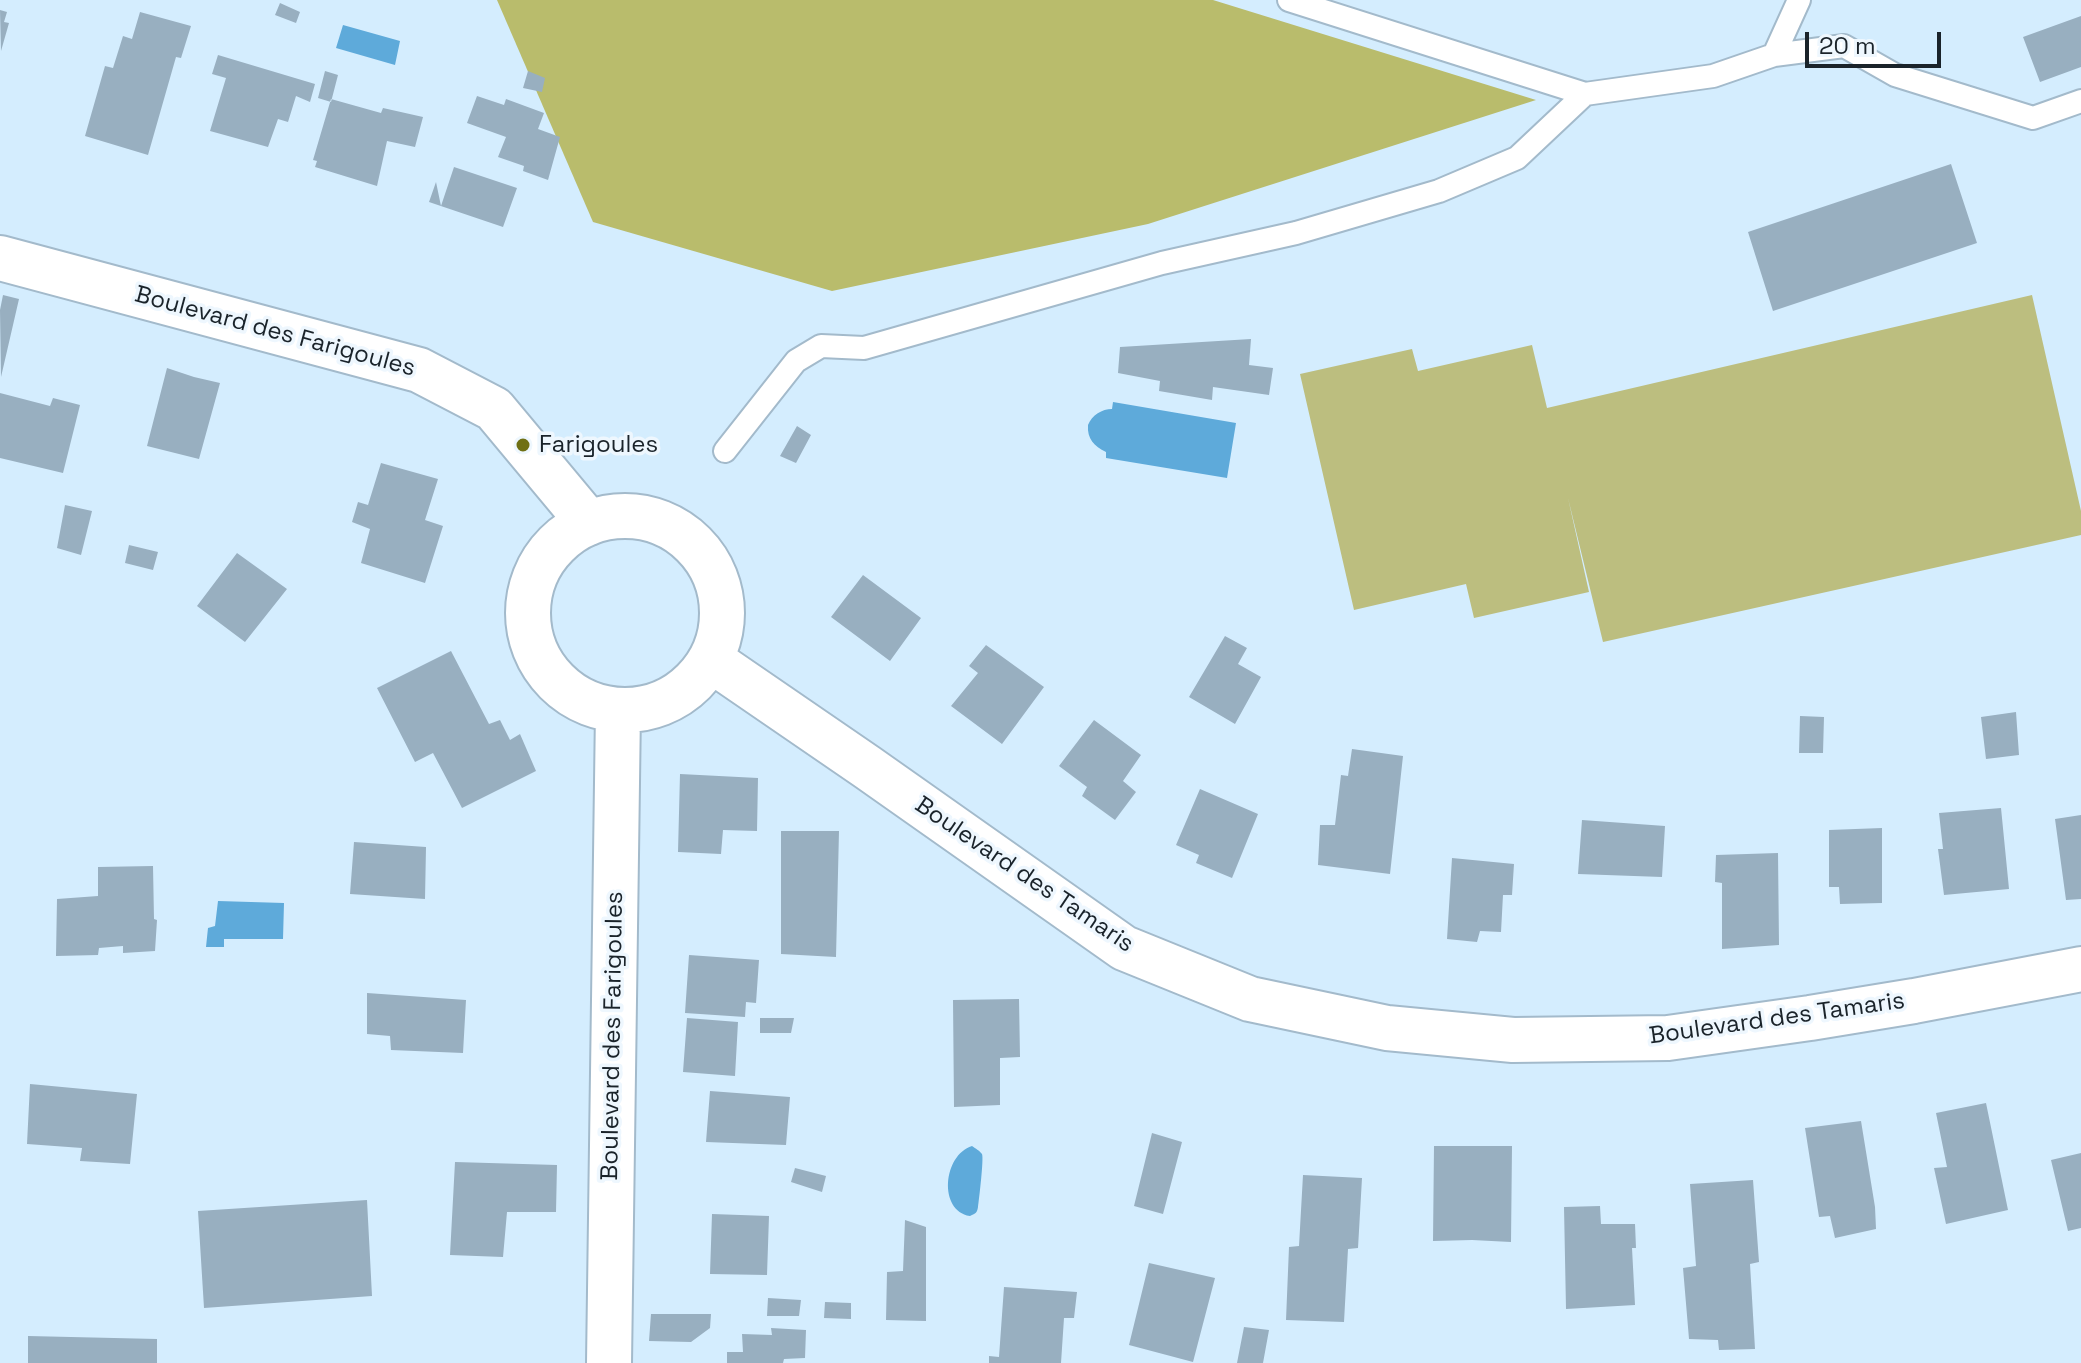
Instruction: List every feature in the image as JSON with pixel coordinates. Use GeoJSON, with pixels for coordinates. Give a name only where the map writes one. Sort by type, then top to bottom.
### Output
{"type":"FeatureCollection","features":[{"type":"Feature","properties":{"kind":"street","name":"Boulevard des Farigoules"},"geometry":{"type":"LineString","coordinates":[[0,258],[419,370],[494,409],[589,523]]}},
{"type":"Feature","properties":{"kind":"street"},"geometry":{"type":"LineString","coordinates":[[634,516],[668,525],[692,541],[707,557],[715,576],[721,600],[722,625],[711,660],[691,684],[672,698],[651,707],[618,710],[585,701],[561,686],[546,669],[529,630],[529,594],[546,557],[571,533],[589,523],[611,517],[634,516]]}},
{"type":"Feature","properties":{"kind":"street","name":"Boulevard des Tamaris"},"geometry":{"type":"LineString","coordinates":[[711,660],[1124,948],[1250,999],[1387,1028],[1497,1038],[1668,1038],[1914,1001],[2081,969]]}},
{"type":"Feature","properties":{"kind":"street","name":"Boulevard des Farigoules"},"geometry":{"type":"LineString","coordinates":[[609,1363],[618,710]]}},
{"type":"Feature","properties":{"kind":"lane"},"geometry":{"type":"LineString","coordinates":[[1289,0],[1585,94],[1713,76],[1774,55],[1844,46],[1895,75],[2033,118],[2081,101]]}},
{"type":"Feature","properties":{"kind":"lane"},"geometry":{"type":"LineString","coordinates":[[1774,55],[1799,0]]}},
{"type":"Feature","properties":{"kind":"lane"},"geometry":{"type":"LineString","coordinates":[[725,451],[796,361],[821,346],[864,348],[1162,263],[1296,233],[1439,191],[1517,158],[1585,94]]}},
{"type":"Feature","properties":{"kind":"green space"},"geometry":{"type":"Polygon","coordinates":[[[497,0],[1213,0],[1536,100],[1148,224],[832,291],[593,222],[497,0]]]}},
{"type":"Feature","properties":{"kind":"green space"},"geometry":{"type":"Polygon","coordinates":[[[2032,295],[2081,511],[2081,535],[1603,642],[1568,498],[1589,592],[1474,618],[1466,584],[1354,610],[1300,374],[1412,349],[1418,371],[1532,345],[1547,408],[2032,295]]]}},
{"type":"Feature","properties":{"kind":"water"},"geometry":{"type":"Polygon","coordinates":[[[343,25],[400,41],[395,65],[336,48],[343,25]]]}},
{"type":"Feature","properties":{"kind":"water"},"geometry":{"type":"Polygon","coordinates":[[[1113,402],[1236,423],[1227,478],[1106,458],[1106,452],[1090,438],[1088,425],[1098,413],[1112,409],[1113,402]]]}},
{"type":"Feature","properties":{"kind":"water"},"geometry":{"type":"Polygon","coordinates":[[[218,901],[284,903],[283,939],[224,939],[224,947],[206,947],[208,928],[215,926],[218,901]]]}},
{"type":"Feature","properties":{"kind":"water"},"geometry":{"type":"Polygon","coordinates":[[[972,1146],[982,1154],[982,1163],[978,1209],[970,1216],[960,1212],[953,1204],[948,1182],[955,1160],[962,1151],[972,1146]]]}},
{"type":"Feature","properties":{"kind":"building"},"geometry":{"type":"Polygon","coordinates":[[[280,3],[300,12],[296,23],[275,15],[280,3]]]}},
{"type":"Feature","properties":{"kind":"building"},"geometry":{"type":"Polygon","coordinates":[[[0,10],[7,12],[4,22],[9,23],[1,51],[0,10]]]}},
{"type":"Feature","properties":{"kind":"building"},"geometry":{"type":"Polygon","coordinates":[[[140,12],[191,26],[181,58],[176,57],[148,155],[85,136],[105,66],[113,68],[123,36],[132,39],[140,12]]]}},
{"type":"Feature","properties":{"kind":"building"},"geometry":{"type":"Polygon","coordinates":[[[2081,16],[2081,67],[2040,82],[2023,37],[2081,16]]]}},
{"type":"Feature","properties":{"kind":"building"},"geometry":{"type":"Polygon","coordinates":[[[218,55],[315,84],[310,102],[296,96],[288,122],[278,119],[268,147],[210,131],[226,78],[212,74],[218,55]]]}},
{"type":"Feature","properties":{"kind":"building"},"geometry":{"type":"Polygon","coordinates":[[[325,71],[338,75],[331,102],[318,98],[325,71]]]}},
{"type":"Feature","properties":{"kind":"building"},"geometry":{"type":"Polygon","coordinates":[[[528,71],[545,78],[542,92],[523,88],[528,71]]]}},
{"type":"Feature","properties":{"kind":"building"},"geometry":{"type":"Polygon","coordinates":[[[477,96],[504,105],[506,99],[544,113],[538,129],[560,137],[548,180],[523,171],[524,166],[498,157],[506,137],[467,123],[477,96]]]}},
{"type":"Feature","properties":{"kind":"building"},"geometry":{"type":"Polygon","coordinates":[[[331,99],[381,113],[383,108],[423,117],[415,147],[387,141],[377,186],[315,167],[317,161],[313,160],[331,99]]]}},
{"type":"Feature","properties":{"kind":"building"},"geometry":{"type":"Polygon","coordinates":[[[1951,164],[1977,243],[1773,311],[1748,232],[1951,164]]]}},
{"type":"Feature","properties":{"kind":"building"},"geometry":{"type":"Polygon","coordinates":[[[454,167],[517,188],[503,227],[429,202],[436,182],[441,206],[454,167]]]}},
{"type":"Feature","properties":{"kind":"building"},"geometry":{"type":"Polygon","coordinates":[[[3,295],[19,299],[1,377],[0,310],[3,295]]]}},
{"type":"Feature","properties":{"kind":"building"},"geometry":{"type":"Polygon","coordinates":[[[1251,339],[1249,365],[1273,368],[1269,395],[1213,387],[1212,400],[1159,391],[1160,381],[1118,373],[1120,347],[1251,339]]]}},
{"type":"Feature","properties":{"kind":"building"},"geometry":{"type":"Polygon","coordinates":[[[167,368],[220,383],[199,459],[147,446],[167,368]]]}},
{"type":"Feature","properties":{"kind":"building"},"geometry":{"type":"Polygon","coordinates":[[[0,393],[50,406],[53,398],[80,405],[63,473],[0,458],[0,393]]]}},
{"type":"Feature","properties":{"kind":"building"},"geometry":{"type":"Polygon","coordinates":[[[797,426],[811,435],[796,463],[780,456],[797,426]]]}},
{"type":"Feature","properties":{"kind":"building"},"geometry":{"type":"Polygon","coordinates":[[[381,463],[438,479],[425,520],[443,526],[425,583],[361,563],[370,529],[352,522],[358,502],[368,505],[381,463]]]}},
{"type":"Feature","properties":{"kind":"building"},"geometry":{"type":"Polygon","coordinates":[[[65,505],[92,511],[81,555],[57,548],[65,505]]]}},
{"type":"Feature","properties":{"kind":"building"},"geometry":{"type":"Polygon","coordinates":[[[129,545],[158,552],[153,570],[125,563],[129,545]]]}},
{"type":"Feature","properties":{"kind":"building"},"geometry":{"type":"Polygon","coordinates":[[[237,553],[287,589],[245,642],[197,606],[237,553]]]}},
{"type":"Feature","properties":{"kind":"building"},"geometry":{"type":"Polygon","coordinates":[[[863,575],[921,618],[890,661],[831,617],[863,575]]]}},
{"type":"Feature","properties":{"kind":"building"},"geometry":{"type":"Polygon","coordinates":[[[1225,636],[1247,648],[1238,664],[1261,677],[1235,724],[1189,697],[1225,636]]]}},
{"type":"Feature","properties":{"kind":"building"},"geometry":{"type":"Polygon","coordinates":[[[986,645],[1044,687],[1002,744],[951,706],[978,673],[969,666],[986,645]]]}},
{"type":"Feature","properties":{"kind":"building"},"geometry":{"type":"Polygon","coordinates":[[[451,651],[489,724],[500,720],[510,740],[520,734],[536,771],[462,808],[433,753],[415,762],[377,688],[451,651]]]}},
{"type":"Feature","properties":{"kind":"building"},"geometry":{"type":"Polygon","coordinates":[[[2016,712],[2019,755],[1986,759],[1981,717],[2016,712]]]}},
{"type":"Feature","properties":{"kind":"building"},"geometry":{"type":"Polygon","coordinates":[[[1800,716],[1824,717],[1823,753],[1799,753],[1800,716]]]}},
{"type":"Feature","properties":{"kind":"building"},"geometry":{"type":"Polygon","coordinates":[[[1094,720],[1141,755],[1123,781],[1136,792],[1115,820],[1082,796],[1087,787],[1059,766],[1094,720]]]}},
{"type":"Feature","properties":{"kind":"building"},"geometry":{"type":"Polygon","coordinates":[[[1352,749],[1403,756],[1390,874],[1318,865],[1320,825],[1335,825],[1341,775],[1348,776],[1352,749]]]}},
{"type":"Feature","properties":{"kind":"building"},"geometry":{"type":"Polygon","coordinates":[[[680,774],[758,778],[757,831],[723,830],[721,854],[678,852],[680,774]]]}},
{"type":"Feature","properties":{"kind":"building"},"geometry":{"type":"Polygon","coordinates":[[[1200,789],[1258,814],[1232,878],[1196,863],[1199,855],[1176,845],[1200,789]]]}},
{"type":"Feature","properties":{"kind":"building"},"geometry":{"type":"Polygon","coordinates":[[[2001,808],[2009,889],[1944,895],[1938,849],[1943,849],[1939,813],[2001,808]]]}},
{"type":"Feature","properties":{"kind":"building"},"geometry":{"type":"Polygon","coordinates":[[[2081,815],[2081,899],[2066,900],[2055,819],[2081,815]]]}},
{"type":"Feature","properties":{"kind":"building"},"geometry":{"type":"Polygon","coordinates":[[[1582,820],[1665,826],[1662,877],[1578,874],[1582,820]]]}},
{"type":"Feature","properties":{"kind":"building"},"geometry":{"type":"Polygon","coordinates":[[[1882,828],[1882,903],[1840,904],[1839,887],[1829,887],[1829,830],[1882,828]]]}},
{"type":"Feature","properties":{"kind":"building"},"geometry":{"type":"Polygon","coordinates":[[[781,831],[839,831],[836,957],[781,954],[781,831]]]}},
{"type":"Feature","properties":{"kind":"building"},"geometry":{"type":"Polygon","coordinates":[[[354,842],[426,847],[425,899],[350,894],[354,842]]]}},
{"type":"Feature","properties":{"kind":"building"},"geometry":{"type":"Polygon","coordinates":[[[1778,853],[1779,945],[1722,949],[1722,883],[1715,882],[1716,855],[1778,853]]]}},
{"type":"Feature","properties":{"kind":"building"},"geometry":{"type":"Polygon","coordinates":[[[1452,858],[1514,864],[1512,895],[1503,895],[1501,932],[1480,931],[1477,942],[1447,939],[1452,858]]]}},
{"type":"Feature","properties":{"kind":"building"},"geometry":{"type":"Polygon","coordinates":[[[153,866],[154,919],[157,920],[155,951],[123,953],[123,946],[99,948],[98,955],[56,956],[57,899],[98,896],[98,867],[153,866]]]}},
{"type":"Feature","properties":{"kind":"building"},"geometry":{"type":"Polygon","coordinates":[[[689,955],[759,960],[756,1003],[746,1002],[745,1017],[685,1013],[689,955]]]}},
{"type":"Feature","properties":{"kind":"building"},"geometry":{"type":"Polygon","coordinates":[[[367,993],[466,1000],[463,1053],[391,1050],[390,1036],[367,1034],[367,993]]]}},
{"type":"Feature","properties":{"kind":"building"},"geometry":{"type":"Polygon","coordinates":[[[1019,999],[1020,1057],[1000,1058],[1000,1105],[954,1107],[953,1000],[1019,999]]]}},
{"type":"Feature","properties":{"kind":"building"},"geometry":{"type":"Polygon","coordinates":[[[687,1018],[738,1022],[735,1076],[683,1072],[687,1018]]]}},
{"type":"Feature","properties":{"kind":"building"},"geometry":{"type":"Polygon","coordinates":[[[760,1018],[794,1018],[791,1033],[760,1033],[760,1018]]]}},
{"type":"Feature","properties":{"kind":"building"},"geometry":{"type":"Polygon","coordinates":[[[30,1084],[137,1094],[130,1164],[80,1161],[82,1148],[27,1144],[30,1084]]]}},
{"type":"Feature","properties":{"kind":"building"},"geometry":{"type":"Polygon","coordinates":[[[710,1091],[790,1097],[786,1145],[706,1142],[710,1091]]]}},
{"type":"Feature","properties":{"kind":"building"},"geometry":{"type":"Polygon","coordinates":[[[1986,1103],[2008,1210],[1946,1224],[1934,1168],[1947,1167],[1936,1113],[1986,1103]]]}},
{"type":"Feature","properties":{"kind":"building"},"geometry":{"type":"Polygon","coordinates":[[[1861,1121],[1876,1229],[1835,1238],[1830,1216],[1819,1217],[1805,1128],[1861,1121]]]}},
{"type":"Feature","properties":{"kind":"building"},"geometry":{"type":"Polygon","coordinates":[[[1152,1133],[1182,1142],[1163,1214],[1134,1206],[1152,1133]]]}},
{"type":"Feature","properties":{"kind":"building"},"geometry":{"type":"Polygon","coordinates":[[[1434,1146],[1512,1146],[1511,1242],[1433,1241],[1434,1146]]]}},
{"type":"Feature","properties":{"kind":"building"},"geometry":{"type":"Polygon","coordinates":[[[2081,1153],[2081,1228],[2068,1231],[2051,1160],[2081,1153]]]}},
{"type":"Feature","properties":{"kind":"building"},"geometry":{"type":"Polygon","coordinates":[[[455,1162],[557,1165],[556,1212],[507,1212],[503,1257],[450,1255],[455,1162]]]}},
{"type":"Feature","properties":{"kind":"building"},"geometry":{"type":"Polygon","coordinates":[[[795,1168],[826,1176],[822,1192],[791,1182],[795,1168]]]}},
{"type":"Feature","properties":{"kind":"building"},"geometry":{"type":"Polygon","coordinates":[[[1303,1175],[1362,1178],[1358,1248],[1348,1249],[1344,1322],[1286,1320],[1289,1247],[1299,1246],[1303,1175]]]}},
{"type":"Feature","properties":{"kind":"building"},"geometry":{"type":"Polygon","coordinates":[[[1753,1180],[1759,1262],[1750,1264],[1755,1349],[1719,1350],[1718,1340],[1689,1339],[1683,1268],[1696,1266],[1690,1184],[1753,1180]]]}},
{"type":"Feature","properties":{"kind":"building"},"geometry":{"type":"Polygon","coordinates":[[[367,1200],[372,1296],[204,1308],[198,1211],[367,1200]]]}},
{"type":"Feature","properties":{"kind":"building"},"geometry":{"type":"Polygon","coordinates":[[[1600,1206],[1601,1224],[1635,1224],[1636,1248],[1632,1248],[1635,1305],[1566,1309],[1564,1207],[1600,1206]]]}},
{"type":"Feature","properties":{"kind":"building"},"geometry":{"type":"Polygon","coordinates":[[[712,1214],[769,1216],[767,1275],[710,1274],[712,1214]]]}},
{"type":"Feature","properties":{"kind":"building"},"geometry":{"type":"Polygon","coordinates":[[[905,1220],[926,1227],[926,1321],[886,1320],[887,1272],[903,1271],[905,1220]]]}},
{"type":"Feature","properties":{"kind":"building"},"geometry":{"type":"Polygon","coordinates":[[[1149,1263],[1215,1278],[1193,1362],[1129,1345],[1149,1263]]]}},
{"type":"Feature","properties":{"kind":"building"},"geometry":{"type":"Polygon","coordinates":[[[1004,1287],[1077,1292],[1074,1318],[1064,1318],[1061,1363],[989,1363],[989,1356],[999,1357],[1004,1287]]]}},
{"type":"Feature","properties":{"kind":"building"},"geometry":{"type":"Polygon","coordinates":[[[768,1298],[801,1300],[799,1316],[767,1316],[768,1298]]]}},
{"type":"Feature","properties":{"kind":"building"},"geometry":{"type":"Polygon","coordinates":[[[825,1302],[851,1303],[851,1319],[824,1318],[825,1302]]]}},
{"type":"Feature","properties":{"kind":"building"},"geometry":{"type":"Polygon","coordinates":[[[651,1314],[711,1314],[710,1328],[691,1342],[649,1341],[651,1314]]]}},
{"type":"Feature","properties":{"kind":"building"},"geometry":{"type":"Polygon","coordinates":[[[1244,1327],[1269,1330],[1263,1363],[1237,1363],[1244,1327]]]}},
{"type":"Feature","properties":{"kind":"building"},"geometry":{"type":"Polygon","coordinates":[[[771,1328],[806,1330],[805,1358],[784,1359],[783,1363],[727,1363],[727,1352],[743,1352],[742,1334],[772,1335],[771,1328]]]}},
{"type":"Feature","properties":{"kind":"building"},"geometry":{"type":"Polygon","coordinates":[[[28,1336],[157,1339],[157,1363],[28,1363],[28,1336]]]}},
{"type":"Feature","properties":{"kind":"place","name":"Farigoules"},"geometry":{"type":"Point","coordinates":[523,445]}}]}
